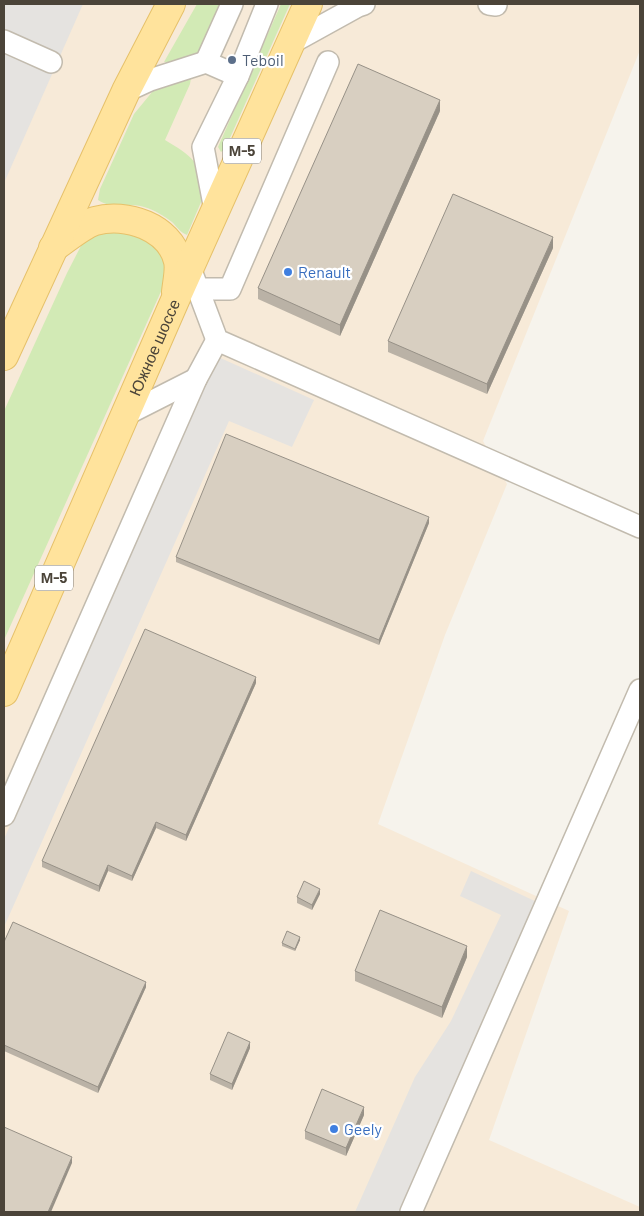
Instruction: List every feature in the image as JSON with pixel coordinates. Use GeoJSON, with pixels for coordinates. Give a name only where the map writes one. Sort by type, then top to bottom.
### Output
{"type":"FeatureCollection","features":[{"type":"Feature","properties":{"kind":"main road"},"geometry":{"type":"LineString","coordinates":[[4,356],[126,91],[171,4]]}},
{"type":"Feature","properties":{"kind":"main road","name":"Южное шоссе"},"geometry":{"type":"LineString","coordinates":[[4,692],[125,416],[188,285],[216,210],[308,4]]}},
{"type":"Feature","properties":{"kind":"main road"},"geometry":{"type":"LineString","coordinates":[[53,248],[93,221],[121,218],[138,221],[155,230],[170,243],[188,285]]}},
{"type":"Feature","properties":{"kind":"lane"},"geometry":{"type":"LineString","coordinates":[[206,62],[232,4]]}},
{"type":"Feature","properties":{"kind":"lane"},"geometry":{"type":"LineString","coordinates":[[216,210],[203,147],[238,76],[267,4]]}},
{"type":"Feature","properties":{"kind":"lane"},"geometry":{"type":"LineString","coordinates":[[290,43],[364,4]]}},
{"type":"Feature","properties":{"kind":"lane"},"geometry":{"type":"LineString","coordinates":[[489,4],[496,4]]}},
{"type":"Feature","properties":{"kind":"lane"},"geometry":{"type":"LineString","coordinates":[[4,41],[52,62]]}},
{"type":"Feature","properties":{"kind":"lane"},"geometry":{"type":"LineString","coordinates":[[126,91],[150,80],[206,62],[238,76]]}},
{"type":"Feature","properties":{"kind":"lane"},"geometry":{"type":"LineString","coordinates":[[188,285],[230,290],[328,62]]}},
{"type":"Feature","properties":{"kind":"lane"},"geometry":{"type":"LineString","coordinates":[[188,285],[217,340],[640,527]]}},
{"type":"Feature","properties":{"kind":"lane"},"geometry":{"type":"LineString","coordinates":[[4,328],[26,308]]}},
{"type":"Feature","properties":{"kind":"lane"},"geometry":{"type":"LineString","coordinates":[[4,815],[196,379],[217,340]]}},
{"type":"Feature","properties":{"kind":"lane"},"geometry":{"type":"LineString","coordinates":[[125,416],[196,379]]}},
{"type":"Feature","properties":{"kind":"lane"},"geometry":{"type":"LineString","coordinates":[[411,1212],[640,690]]}},
{"type":"Feature","properties":{"kind":"shaded area"},"geometry":{"type":"Polygon","coordinates":[[[4,4],[640,4],[640,50],[483,441],[507,484],[445,635],[378,824],[569,911],[489,1140],[640,1207],[640,1212],[4,1212],[4,4]]]}},
{"type":"Feature","properties":{"kind":"shaded area"},"geometry":{"type":"Polygon","coordinates":[[[4,4],[83,4],[4,183],[4,4]]]}},
{"type":"Feature","properties":{"kind":"shaded area"},"geometry":{"type":"Polygon","coordinates":[[[216,356],[314,400],[292,447],[229,421],[4,927],[4,839],[216,356]]]}},
{"type":"Feature","properties":{"kind":"shaded area"},"geometry":{"type":"Polygon","coordinates":[[[471,871],[539,903],[400,1212],[355,1212],[415,1077],[451,1021],[501,915],[460,896],[471,871]]]}},
{"type":"Feature","properties":{"kind":"green space"},"geometry":{"type":"Polygon","coordinates":[[[197,4],[226,4],[212,36],[202,51],[187,60],[164,62],[197,4]]]}},
{"type":"Feature","properties":{"kind":"green space"},"geometry":{"type":"Polygon","coordinates":[[[281,4],[290,4],[225,149],[221,152],[218,147],[281,4]]]}},
{"type":"Feature","properties":{"kind":"green space"},"geometry":{"type":"Polygon","coordinates":[[[183,74],[191,78],[190,84],[165,140],[192,159],[200,170],[207,188],[187,235],[180,231],[172,222],[152,210],[132,205],[110,205],[98,200],[100,189],[134,114],[162,80],[183,74]]]}},
{"type":"Feature","properties":{"kind":"green space"},"geometry":{"type":"Polygon","coordinates":[[[140,224],[172,267],[4,640],[4,411],[84,240],[95,229],[140,224]]]}},
{"type":"Feature","properties":{"kind":"building"},"geometry":{"type":"Polygon","coordinates":[[[358,64],[440,100],[340,325],[258,288],[358,64]]]}},
{"type":"Feature","properties":{"kind":"building"},"geometry":{"type":"Polygon","coordinates":[[[453,194],[553,237],[487,384],[388,341],[453,194]]]}},
{"type":"Feature","properties":{"kind":"building"},"geometry":{"type":"Polygon","coordinates":[[[226,434],[429,517],[379,640],[176,557],[226,434]]]}},
{"type":"Feature","properties":{"kind":"building"},"geometry":{"type":"Polygon","coordinates":[[[145,629],[256,677],[186,835],[156,822],[132,876],[108,865],[99,886],[42,861],[145,629]]]}},
{"type":"Feature","properties":{"kind":"building"},"geometry":{"type":"Polygon","coordinates":[[[304,881],[320,889],[312,905],[297,897],[304,881]]]}},
{"type":"Feature","properties":{"kind":"building"},"geometry":{"type":"Polygon","coordinates":[[[380,910],[467,946],[442,1007],[355,971],[380,910]]]}},
{"type":"Feature","properties":{"kind":"building"},"geometry":{"type":"Polygon","coordinates":[[[13,922],[146,982],[98,1087],[4,1045],[4,942],[13,922]]]}},
{"type":"Feature","properties":{"kind":"building"},"geometry":{"type":"Polygon","coordinates":[[[287,931],[300,937],[295,949],[282,943],[287,931]]]}},
{"type":"Feature","properties":{"kind":"building"},"geometry":{"type":"Polygon","coordinates":[[[228,1032],[250,1042],[232,1084],[210,1074],[228,1032]]]}},
{"type":"Feature","properties":{"kind":"building"},"geometry":{"type":"Polygon","coordinates":[[[322,1089],[364,1107],[346,1148],[305,1131],[322,1089]]]}},
{"type":"Feature","properties":{"kind":"building"},"geometry":{"type":"Polygon","coordinates":[[[4,1127],[72,1157],[48,1212],[4,1212],[4,1127]]]}},
{"type":"Feature","properties":{"kind":"place","name":"Teboil"},"geometry":{"type":"Point","coordinates":[232,60]}},
{"type":"Feature","properties":{"kind":"place","name":"Renault"},"geometry":{"type":"Point","coordinates":[288,272]}},
{"type":"Feature","properties":{"kind":"place","name":"Geely"},"geometry":{"type":"Point","coordinates":[334,1129]}}]}
